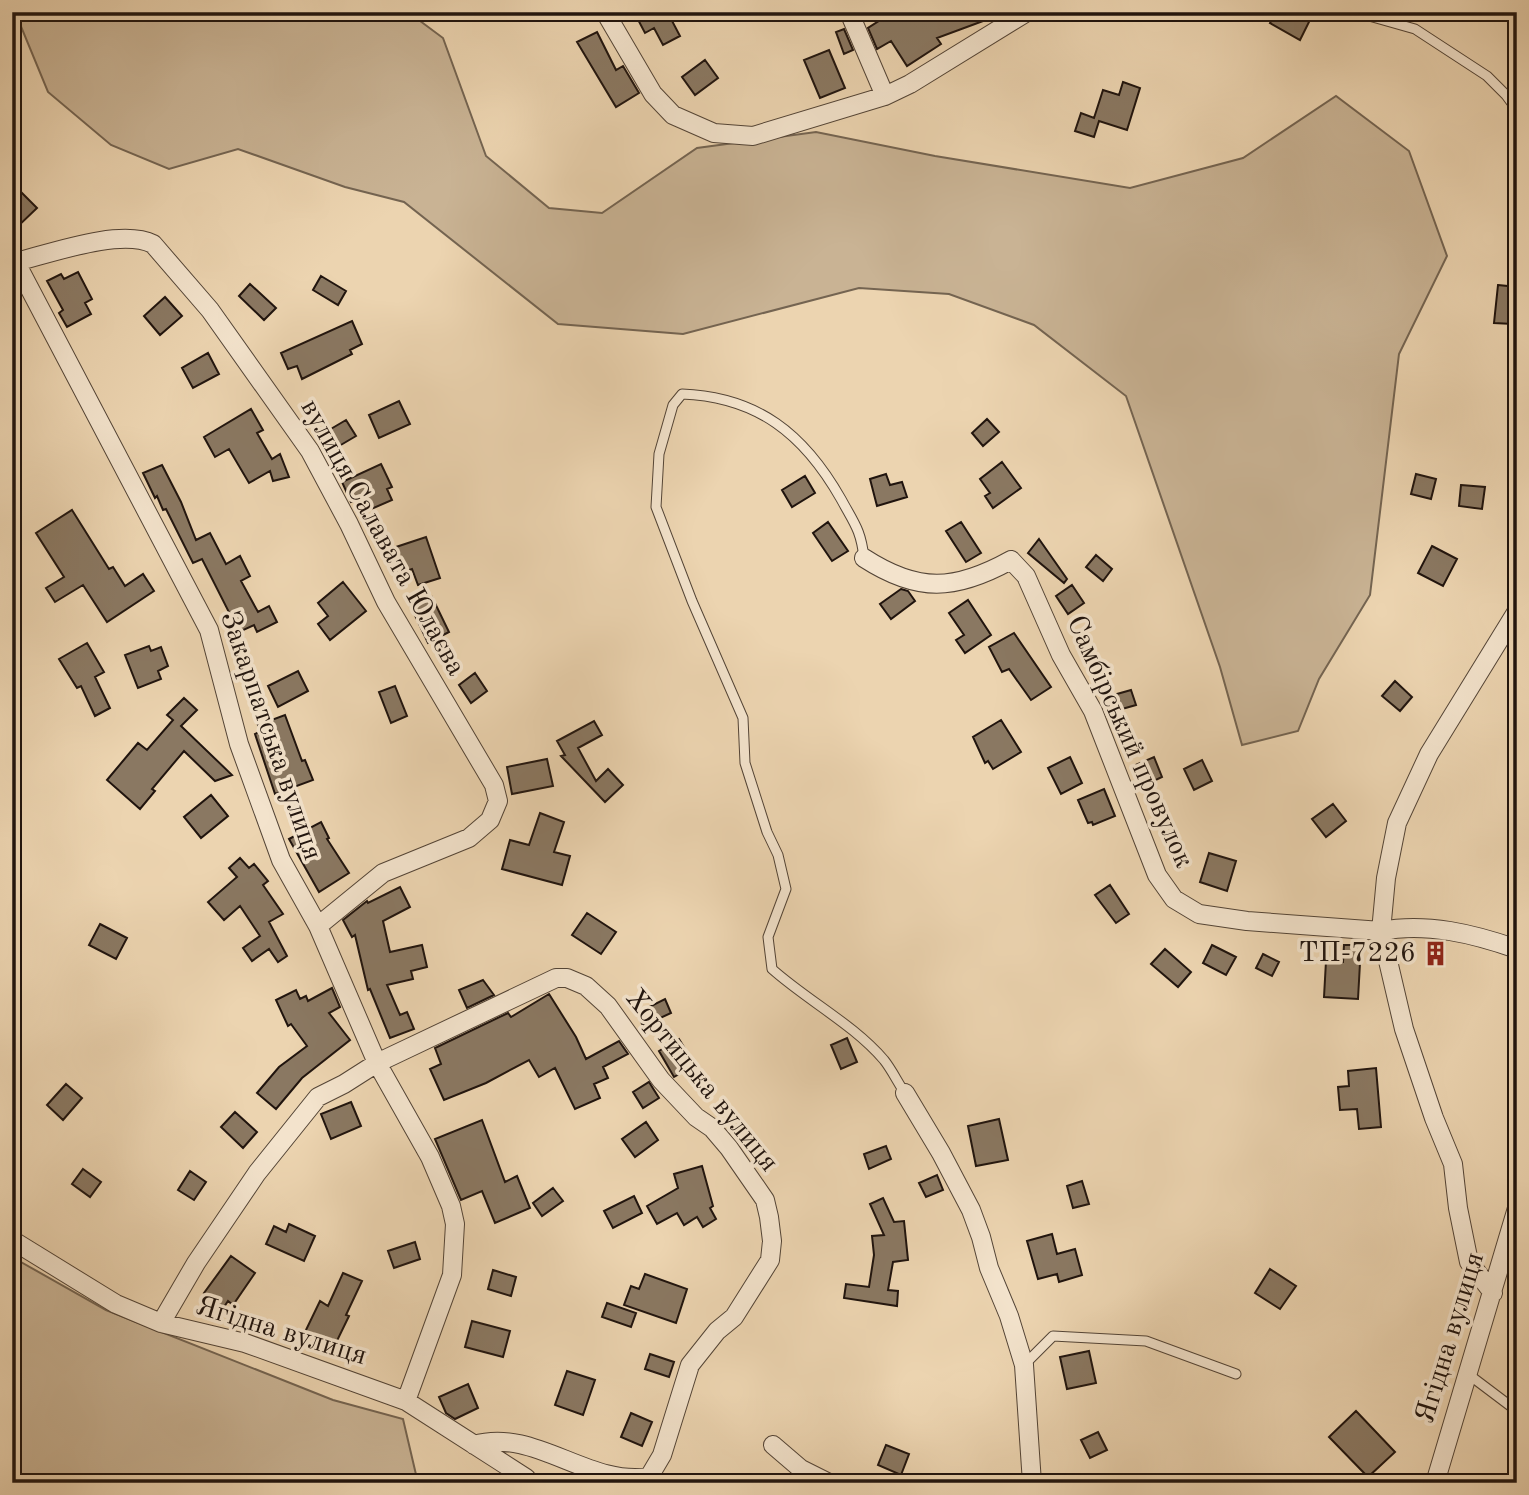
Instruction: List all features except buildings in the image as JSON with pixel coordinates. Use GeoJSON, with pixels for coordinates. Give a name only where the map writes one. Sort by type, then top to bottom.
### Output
{"type":"FeatureCollection","features":[{"type":"Feature","properties":{"kind":"street"},"geometry":{"type":"LineString","coordinates":[[605,12],[653,94],[673,115],[714,133],[753,136],[885,96],[910,84],[1027,12]]}},
{"type":"Feature","properties":{"kind":"street"},"geometry":{"type":"LineString","coordinates":[[849,12],[885,96]]}},
{"type":"Feature","properties":{"kind":"street","name":"вулиця Салавата Юлаєва"},"geometry":{"type":"LineString","coordinates":[[14,258],[122,237],[141,238],[153,244],[210,310],[310,451],[386,601],[494,785],[498,801],[490,820],[469,838],[383,873],[318,926]]}},
{"type":"Feature","properties":{"kind":"street","name":"Закарпатська вулиця"},"geometry":{"type":"LineString","coordinates":[[14,258],[209,630],[239,744],[281,860],[318,926],[377,1063],[430,1157],[451,1206],[455,1224],[452,1275],[406,1401]]}},
{"type":"Feature","properties":{"kind":"street","name":"Самбірський провулок"},"geometry":{"type":"LineString","coordinates":[[864,558],[884,571],[918,583],[943,584],[983,575],[1010,560],[1026,576],[1061,655],[1093,711],[1157,875],[1174,899],[1199,914],[1247,921],[1381,931]]}},
{"type":"Feature","properties":{"kind":"street"},"geometry":{"type":"LineString","coordinates":[[1493,1293],[1469,1262],[1458,1208],[1453,1164],[1434,1118],[1404,1029],[1381,931],[1385,878],[1397,823],[1429,754],[1517,611]]}},
{"type":"Feature","properties":{"kind":"street"},"geometry":{"type":"LineString","coordinates":[[1381,931],[1401,927],[1428,928],[1486,938],[1517,949]]}},
{"type":"Feature","properties":{"kind":"street","name":"Хортицька вулиця"},"geometry":{"type":"LineString","coordinates":[[377,1063],[556,978],[567,978],[586,986],[608,1006],[662,1080],[729,1148],[765,1200],[772,1241],[770,1260],[734,1317],[717,1331],[690,1366],[662,1455],[649,1477],[633,1480],[596,1471],[511,1441],[491,1440],[474,1445]]}},
{"type":"Feature","properties":{"kind":"street"},"geometry":{"type":"LineString","coordinates":[[161,1322],[196,1263],[257,1173],[318,1097],[377,1063]]}},
{"type":"Feature","properties":{"kind":"street"},"geometry":{"type":"LineString","coordinates":[[905,1093],[971,1210],[989,1268],[1009,1316],[1024,1366],[1032,1483]]}},
{"type":"Feature","properties":{"kind":"street","name":"Ягідна вулиця"},"geometry":{"type":"LineString","coordinates":[[1435,1483],[1517,1208]]}},
{"type":"Feature","properties":{"kind":"street","name":"Ягідна вулиця"},"geometry":{"type":"LineString","coordinates":[[12,1240],[116,1304],[161,1322],[245,1343],[406,1401],[526,1478],[528,1483]]}},
{"type":"Feature","properties":{"kind":"street"},"geometry":{"type":"LineString","coordinates":[[773,1445],[800,1469],[829,1483]]}},
{"type":"Feature","properties":{"kind":"lane"},"geometry":{"type":"LineString","coordinates":[[1355,12],[1415,29],[1487,76],[1517,110]]}},
{"type":"Feature","properties":{"kind":"lane"},"geometry":{"type":"LineString","coordinates":[[864,558],[861,535],[828,477],[792,433],[750,408],[712,396],[682,394],[673,405],[659,454],[656,507],[692,601],[743,718],[745,763],[767,832],[778,855],[786,889],[768,937],[772,969],[796,990],[853,1030],[885,1061],[905,1093]]}},
{"type":"Feature","properties":{"kind":"lane"},"geometry":{"type":"LineString","coordinates":[[1024,1366],[1054,1336],[1146,1341],[1236,1374]]}},
{"type":"Feature","properties":{"kind":"lane"},"geometry":{"type":"LineString","coordinates":[[1468,1374],[1517,1411]]}},
{"type":"Feature","properties":{"kind":"shaded area"},"geometry":{"type":"Polygon","coordinates":[[[15,12],[408,12],[443,38],[486,156],[549,208],[602,213],[697,148],[816,132],[935,156],[1130,188],[1243,158],[1336,96],[1409,151],[1447,256],[1399,354],[1370,595],[1319,679],[1298,731],[1242,745],[1220,667],[1126,396],[1034,325],[949,294],[859,288],[683,334],[558,324],[404,202],[345,187],[238,149],[169,169],[111,145],[48,92],[15,12]]]}},
{"type":"Feature","properties":{"kind":"shaded area"},"geometry":{"type":"Polygon","coordinates":[[[12,1257],[106,1310],[333,1400],[403,1419],[418,1483],[12,1483],[12,1257]]]}},
{"type":"Feature","properties":{"kind":"place","name":"ТП-7226"},"geometry":{"type":"Point","coordinates":[1436,954]}}]}
